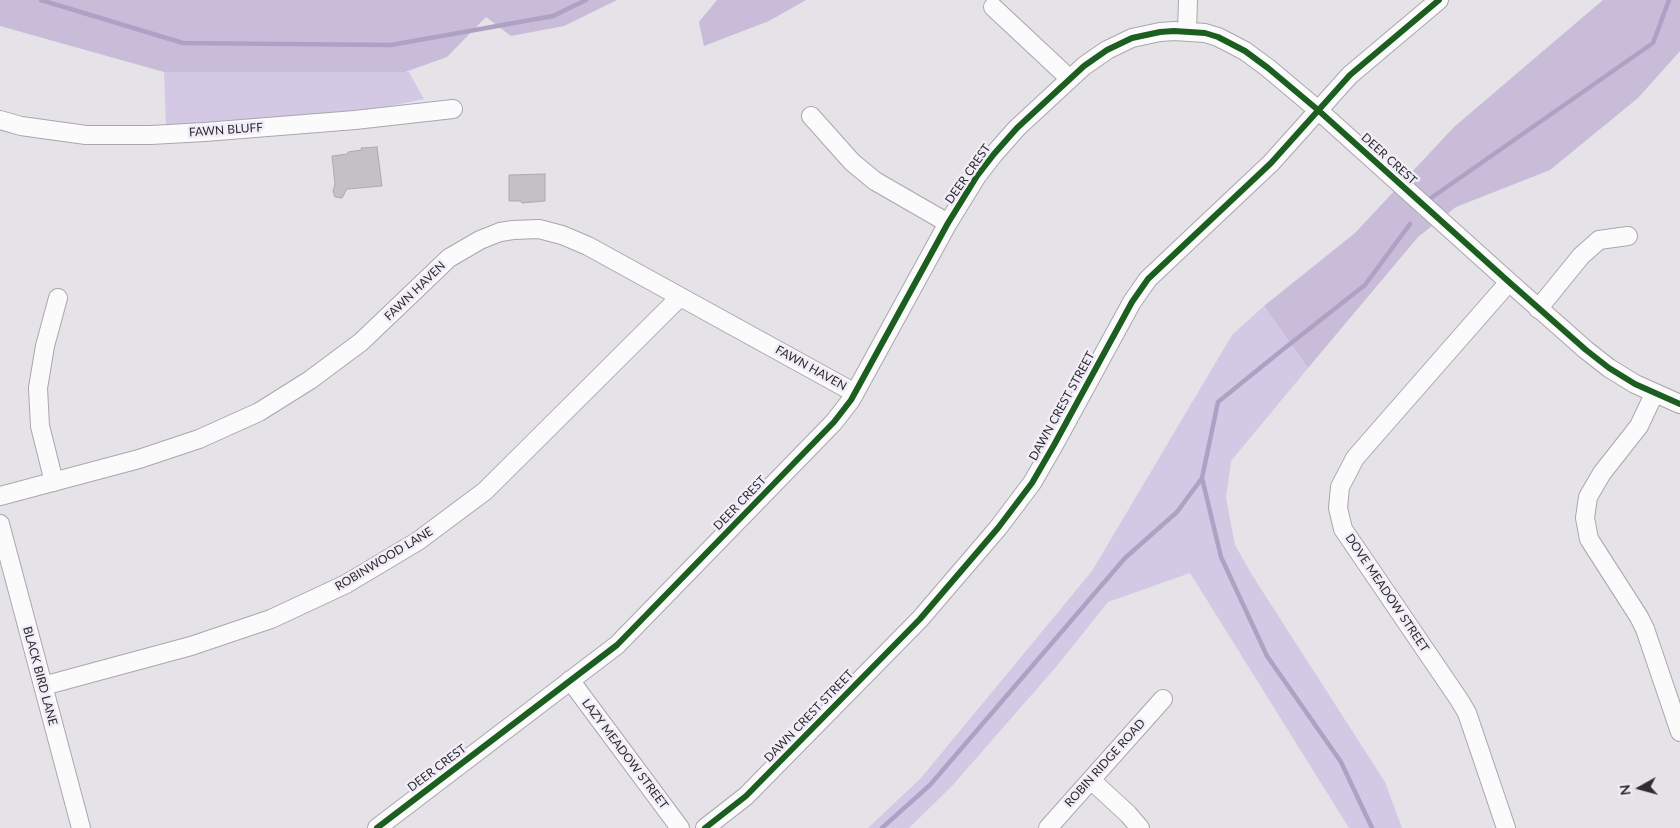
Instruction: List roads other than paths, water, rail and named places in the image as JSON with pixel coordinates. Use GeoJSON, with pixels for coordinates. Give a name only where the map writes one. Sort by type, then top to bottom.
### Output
{"type":"FeatureCollection","features":[{"type":"Feature","properties":{"kind":"street"},"geometry":{"type":"LineString","coordinates":[[1187,32],[1188,0]]}},
{"type":"Feature","properties":{"kind":"street","name":"DAWN CREST STREET"},"geometry":{"type":"LineString","coordinates":[[705,828],[746,796],[920,618],[998,528],[1032,483],[1132,302],[1148,279],[1271,163],[1350,75],[1439,0]]}},
{"type":"Feature","properties":{"kind":"street"},"geometry":{"type":"LineString","coordinates":[[993,7],[1070,79]]}},
{"type":"Feature","properties":{"kind":"street","name":"DEER CREST"},"geometry":{"type":"LineString","coordinates":[[377,828],[617,645],[834,422],[855,393],[948,222],[977,176],[1017,128],[1070,79],[1119,43],[1153,33],[1205,33],[1218,37],[1245,52],[1268,68],[1318,110],[1538,309],[1609,368],[1634,384],[1680,404]]}},
{"type":"Feature","properties":{"kind":"street","name":"FAWN BLUFF"},"geometry":{"type":"LineString","coordinates":[[0,120],[21,126],[86,135],[152,135],[355,120],[453,109]]}},
{"type":"Feature","properties":{"kind":"street"},"geometry":{"type":"LineString","coordinates":[[811,116],[852,162],[875,182],[948,222]]}},
{"type":"Feature","properties":{"kind":"street","name":"FAWN HAVEN"},"geometry":{"type":"LineString","coordinates":[[0,496],[199,439],[259,412],[310,380],[361,342],[449,258],[480,240],[500,232],[513,230],[539,229],[562,235],[588,246],[855,393]]}},
{"type":"Feature","properties":{"kind":"street"},"geometry":{"type":"LineString","coordinates":[[1538,309],[1581,256],[1599,240],[1628,236]]}},
{"type":"Feature","properties":{"kind":"street","name":"DOVE MEADOW STREET"},"geometry":{"type":"LineString","coordinates":[[1506,828],[1464,707],[1343,529],[1338,508],[1340,487],[1355,458],[1509,282]]}},
{"type":"Feature","properties":{"kind":"street","name":"ROBINWOOD LANE"},"geometry":{"type":"LineString","coordinates":[[43,686],[191,646],[271,619],[346,584],[418,541],[485,490],[680,297]]}},
{"type":"Feature","properties":{"kind":"street"},"geometry":{"type":"LineString","coordinates":[[54,482],[40,426],[38,388],[45,346],[58,298]]}},
{"type":"Feature","properties":{"kind":"street"},"geometry":{"type":"LineString","coordinates":[[1654,394],[1639,426],[1602,473],[1588,497],[1585,518],[1589,538],[1639,617],[1645,630],[1680,732]]}},
{"type":"Feature","properties":{"kind":"street","name":"BLACK BIRD LANE"},"geometry":{"type":"LineString","coordinates":[[0,524],[81,828]]}},
{"type":"Feature","properties":{"kind":"street","name":"LAZY MEADOW STREET"},"geometry":{"type":"LineString","coordinates":[[570,680],[680,828]]}},
{"type":"Feature","properties":{"kind":"street","name":"ROBIN RIDGE ROAD"},"geometry":{"type":"LineString","coordinates":[[1048,828],[1163,699]]}},
{"type":"Feature","properties":{"kind":"street"},"geometry":{"type":"LineString","coordinates":[[1091,780],[1128,814],[1140,828]]}},
{"type":"Feature","properties":{"kind":"waterway"},"geometry":{"type":"LineString","coordinates":[[41,0],[183,43],[391,45],[553,16],[586,0]]}},
{"type":"Feature","properties":{"kind":"waterway"},"geometry":{"type":"LineString","coordinates":[[1431,198],[1653,43],[1669,0]]}},
{"type":"Feature","properties":{"kind":"waterway"},"geometry":{"type":"LineString","coordinates":[[1372,828],[1341,762],[1267,656],[1221,557],[1202,478],[1218,402],[1365,285],[1410,224]]}},
{"type":"Feature","properties":{"kind":"waterway"},"geometry":{"type":"LineString","coordinates":[[882,828],[930,785],[1125,558],[1177,512],[1202,478]]}}]}
